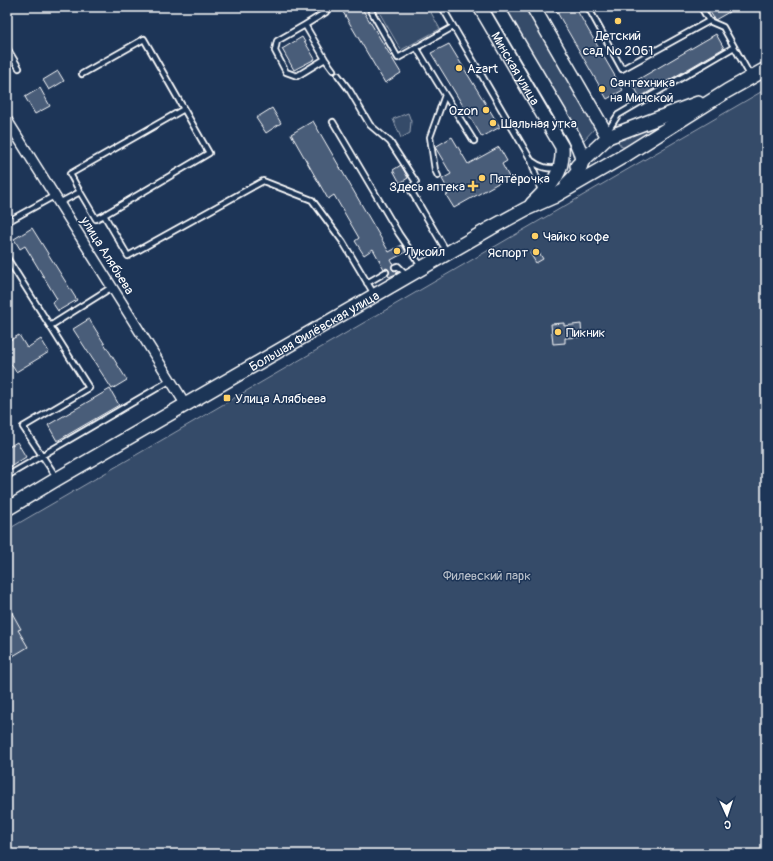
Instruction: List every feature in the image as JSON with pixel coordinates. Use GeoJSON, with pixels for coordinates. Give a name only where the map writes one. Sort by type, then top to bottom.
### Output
{"type":"FeatureCollection","features":[{"type":"Feature","properties":{"kind":"main road","name":"Минская улица"},"geometry":{"type":"LineString","coordinates":[[480,7],[562,147]]}},
{"type":"Feature","properties":{"kind":"main road","name":"Минская улица"},"geometry":{"type":"LineString","coordinates":[[497,7],[574,136],[582,161]]}},
{"type":"Feature","properties":{"kind":"main road"},"geometry":{"type":"LineString","coordinates":[[533,7],[605,139],[582,142],[574,136]]}},
{"type":"Feature","properties":{"kind":"main road","name":"Большая Филёвская улица"},"geometry":{"type":"LineString","coordinates":[[7,510],[57,479],[374,295],[547,196],[624,156],[727,91],[766,69]]}},
{"type":"Feature","properties":{"kind":"main road","name":"Большая Филёвская улица"},"geometry":{"type":"LineString","coordinates":[[554,181],[582,161],[605,139],[727,91]]}},
{"type":"Feature","properties":{"kind":"main road"},"geometry":{"type":"LineString","coordinates":[[547,196],[577,174],[581,168],[582,161],[573,157],[562,147]]}},
{"type":"Feature","properties":{"kind":"main road"},"geometry":{"type":"LineString","coordinates":[[547,196],[560,168],[562,147]]}},
{"type":"Feature","properties":{"kind":"main road","name":"Большая Филёвская улица"},"geometry":{"type":"LineString","coordinates":[[582,161],[597,163],[624,156]]}},
{"type":"Feature","properties":{"kind":"street","name":"улица Алябьева"},"geometry":{"type":"LineString","coordinates":[[7,120],[186,405]]}},
{"type":"Feature","properties":{"kind":"lane"},"geometry":{"type":"LineString","coordinates":[[325,59],[297,76],[286,72],[275,51],[277,41],[326,12],[328,7]]}},
{"type":"Feature","properties":{"kind":"lane"},"geometry":{"type":"LineString","coordinates":[[369,7],[398,58],[453,27]]}},
{"type":"Feature","properties":{"kind":"lane"},"geometry":{"type":"LineString","coordinates":[[442,7],[531,160],[540,185],[547,196]]}},
{"type":"Feature","properties":{"kind":"lane"},"geometry":{"type":"LineString","coordinates":[[588,7],[622,69],[709,21]]}},
{"type":"Feature","properties":{"kind":"lane"},"geometry":{"type":"LineString","coordinates":[[701,7],[709,21],[723,28],[752,77]]}},
{"type":"Feature","properties":{"kind":"lane"},"geometry":{"type":"LineString","coordinates":[[305,25],[333,70]]}},
{"type":"Feature","properties":{"kind":"lane"},"geometry":{"type":"LineString","coordinates":[[82,74],[144,39],[184,109],[209,153],[96,219],[70,174],[184,109]]}},
{"type":"Feature","properties":{"kind":"lane"},"geometry":{"type":"LineString","coordinates":[[416,47],[474,142]]}},
{"type":"Feature","properties":{"kind":"lane"},"geometry":{"type":"LineString","coordinates":[[605,139],[618,115],[725,55],[734,47]]}},
{"type":"Feature","properties":{"kind":"lane"},"geometry":{"type":"LineString","coordinates":[[7,48],[19,68]]}},
{"type":"Feature","properties":{"kind":"lane"},"geometry":{"type":"LineString","coordinates":[[338,75],[350,90],[370,125],[390,142],[416,182],[410,189],[448,253]]}},
{"type":"Feature","properties":{"kind":"lane"},"geometry":{"type":"LineString","coordinates":[[438,176],[435,170],[430,137],[445,95]]}},
{"type":"Feature","properties":{"kind":"lane"},"geometry":{"type":"LineString","coordinates":[[333,122],[399,234],[422,268]]}},
{"type":"Feature","properties":{"kind":"lane"},"geometry":{"type":"LineString","coordinates":[[531,160],[539,167],[549,169],[560,168]]}},
{"type":"Feature","properties":{"kind":"lane"},"geometry":{"type":"LineString","coordinates":[[104,215],[128,256],[263,181],[312,200],[343,242],[374,295]]}},
{"type":"Feature","properties":{"kind":"lane"},"geometry":{"type":"LineString","coordinates":[[7,222],[57,199],[80,192]]}},
{"type":"Feature","properties":{"kind":"lane"},"geometry":{"type":"LineString","coordinates":[[7,258],[89,388],[23,427],[57,479]]}},
{"type":"Feature","properties":{"kind":"lane"},"geometry":{"type":"LineString","coordinates":[[395,267],[398,266],[408,276]]}},
{"type":"Feature","properties":{"kind":"lane"},"geometry":{"type":"LineString","coordinates":[[367,283],[386,272]]}},
{"type":"Feature","properties":{"kind":"lane"},"geometry":{"type":"LineString","coordinates":[[50,326],[112,287]]}},
{"type":"Feature","properties":{"kind":"lane"},"geometry":{"type":"LineString","coordinates":[[7,476],[171,380]]}},
{"type":"Feature","properties":{"kind":"green space"},"geometry":{"type":"Polygon","coordinates":[[[376,7],[428,7],[440,29],[401,50],[376,7]]]}},
{"type":"Feature","properties":{"kind":"green space"},"geometry":{"type":"Polygon","coordinates":[[[505,7],[527,7],[595,128],[584,140],[505,7]]]}},
{"type":"Feature","properties":{"kind":"green space","name":"Филевский парк"},"geometry":{"type":"Polygon","coordinates":[[[766,89],[766,854],[7,854],[7,530],[766,89]]]}},
{"type":"Feature","properties":{"kind":"green space"},"geometry":{"type":"Polygon","coordinates":[[[689,112],[625,147],[622,147],[618,142],[618,140],[689,112]]]}},
{"type":"Feature","properties":{"kind":"green space"},"geometry":{"type":"Polygon","coordinates":[[[408,113],[411,121],[410,133],[401,138],[393,119],[408,113]]]}},
{"type":"Feature","properties":{"kind":"building"},"geometry":{"type":"Polygon","coordinates":[[[340,7],[361,7],[401,73],[385,83],[340,7]]]}},
{"type":"Feature","properties":{"kind":"building"},"geometry":{"type":"Polygon","coordinates":[[[554,7],[575,7],[623,90],[607,99],[554,7]]]}},
{"type":"Feature","properties":{"kind":"building"},"geometry":{"type":"Polygon","coordinates":[[[707,7],[726,7],[729,12],[715,20],[707,7]]]}},
{"type":"Feature","properties":{"kind":"building"},"geometry":{"type":"Polygon","coordinates":[[[716,34],[724,48],[640,97],[632,83],[716,34]]]}},
{"type":"Feature","properties":{"kind":"building"},"geometry":{"type":"Polygon","coordinates":[[[302,37],[315,59],[294,70],[282,49],[302,37]]]}},
{"type":"Feature","properties":{"kind":"building"},"geometry":{"type":"Polygon","coordinates":[[[449,44],[500,127],[482,137],[431,53],[449,44]]]}},
{"type":"Feature","properties":{"kind":"building"},"geometry":{"type":"Polygon","coordinates":[[[58,71],[64,81],[49,90],[43,80],[58,71]]]}},
{"type":"Feature","properties":{"kind":"building"},"geometry":{"type":"Polygon","coordinates":[[[40,88],[50,106],[35,114],[25,97],[40,88]]]}},
{"type":"Feature","properties":{"kind":"building"},"geometry":{"type":"Polygon","coordinates":[[[272,108],[281,123],[266,133],[256,118],[272,108]]]}},
{"type":"Feature","properties":{"kind":"building"},"geometry":{"type":"Polygon","coordinates":[[[313,121],[389,252],[402,245],[406,252],[391,260],[393,264],[392,269],[394,271],[396,270],[398,273],[389,277],[389,270],[384,269],[373,249],[364,255],[355,241],[359,238],[334,195],[328,199],[291,134],[313,121]]]}},
{"type":"Feature","properties":{"kind":"building"},"geometry":{"type":"Polygon","coordinates":[[[452,137],[468,164],[499,147],[507,161],[502,164],[509,177],[454,208],[446,195],[450,193],[442,179],[451,174],[435,147],[452,137]]]}},
{"type":"Feature","properties":{"kind":"building"},"geometry":{"type":"Polygon","coordinates":[[[401,165],[408,178],[400,183],[393,170],[401,165]]]}},
{"type":"Feature","properties":{"kind":"building"},"geometry":{"type":"Polygon","coordinates":[[[32,228],[77,300],[58,311],[52,302],[57,299],[25,246],[20,249],[14,239],[32,228]]]}},
{"type":"Feature","properties":{"kind":"building"},"geometry":{"type":"Polygon","coordinates":[[[537,249],[543,259],[536,263],[530,253],[537,249]]]}},
{"type":"Feature","properties":{"kind":"building"},"geometry":{"type":"Polygon","coordinates":[[[89,319],[127,380],[112,389],[73,329],[89,319]]]}},
{"type":"Feature","properties":{"kind":"building"},"geometry":{"type":"Polygon","coordinates":[[[564,323],[564,326],[581,324],[582,337],[565,338],[565,343],[553,344],[551,324],[564,323]]]}},
{"type":"Feature","properties":{"kind":"building"},"geometry":{"type":"Polygon","coordinates":[[[19,335],[27,348],[41,339],[49,352],[16,372],[11,364],[7,366],[7,342],[19,335]]]}},
{"type":"Feature","properties":{"kind":"building"},"geometry":{"type":"Polygon","coordinates":[[[110,389],[119,405],[57,441],[48,425],[110,389]]]}},
{"type":"Feature","properties":{"kind":"building"},"geometry":{"type":"Polygon","coordinates":[[[17,442],[26,457],[7,469],[7,448],[17,442]]]}},
{"type":"Feature","properties":{"kind":"building"},"geometry":{"type":"Polygon","coordinates":[[[7,604],[21,629],[18,630],[28,647],[13,656],[7,646],[7,604]]]}},
{"type":"Feature","properties":{"kind":"place","name":"Детский сад № 2061"},"geometry":{"type":"Point","coordinates":[618,21]}},
{"type":"Feature","properties":{"kind":"place","name":"Azart"},"geometry":{"type":"Point","coordinates":[459,68]}},
{"type":"Feature","properties":{"kind":"place","name":"Сантехника на Минской"},"geometry":{"type":"Point","coordinates":[602,89]}},
{"type":"Feature","properties":{"kind":"place","name":"Ozon"},"geometry":{"type":"Point","coordinates":[486,110]}},
{"type":"Feature","properties":{"kind":"place","name":"Шальная утка"},"geometry":{"type":"Point","coordinates":[493,123]}},
{"type":"Feature","properties":{"kind":"place","name":"Пятёрочка"},"geometry":{"type":"Point","coordinates":[482,178]}},
{"type":"Feature","properties":{"kind":"place","name":"Здесь аптека"},"geometry":{"type":"Point","coordinates":[473,186]}},
{"type":"Feature","properties":{"kind":"place","name":"Чайко кофе"},"geometry":{"type":"Point","coordinates":[535,236]}},
{"type":"Feature","properties":{"kind":"place","name":"Лукойл"},"geometry":{"type":"Point","coordinates":[397,251]}},
{"type":"Feature","properties":{"kind":"place","name":"Яспорт"},"geometry":{"type":"Point","coordinates":[536,252]}},
{"type":"Feature","properties":{"kind":"place","name":"Пикник"},"geometry":{"type":"Point","coordinates":[558,332]}},
{"type":"Feature","properties":{"kind":"place","name":"Улица Алябьева"},"geometry":{"type":"Point","coordinates":[227,398]}}]}
